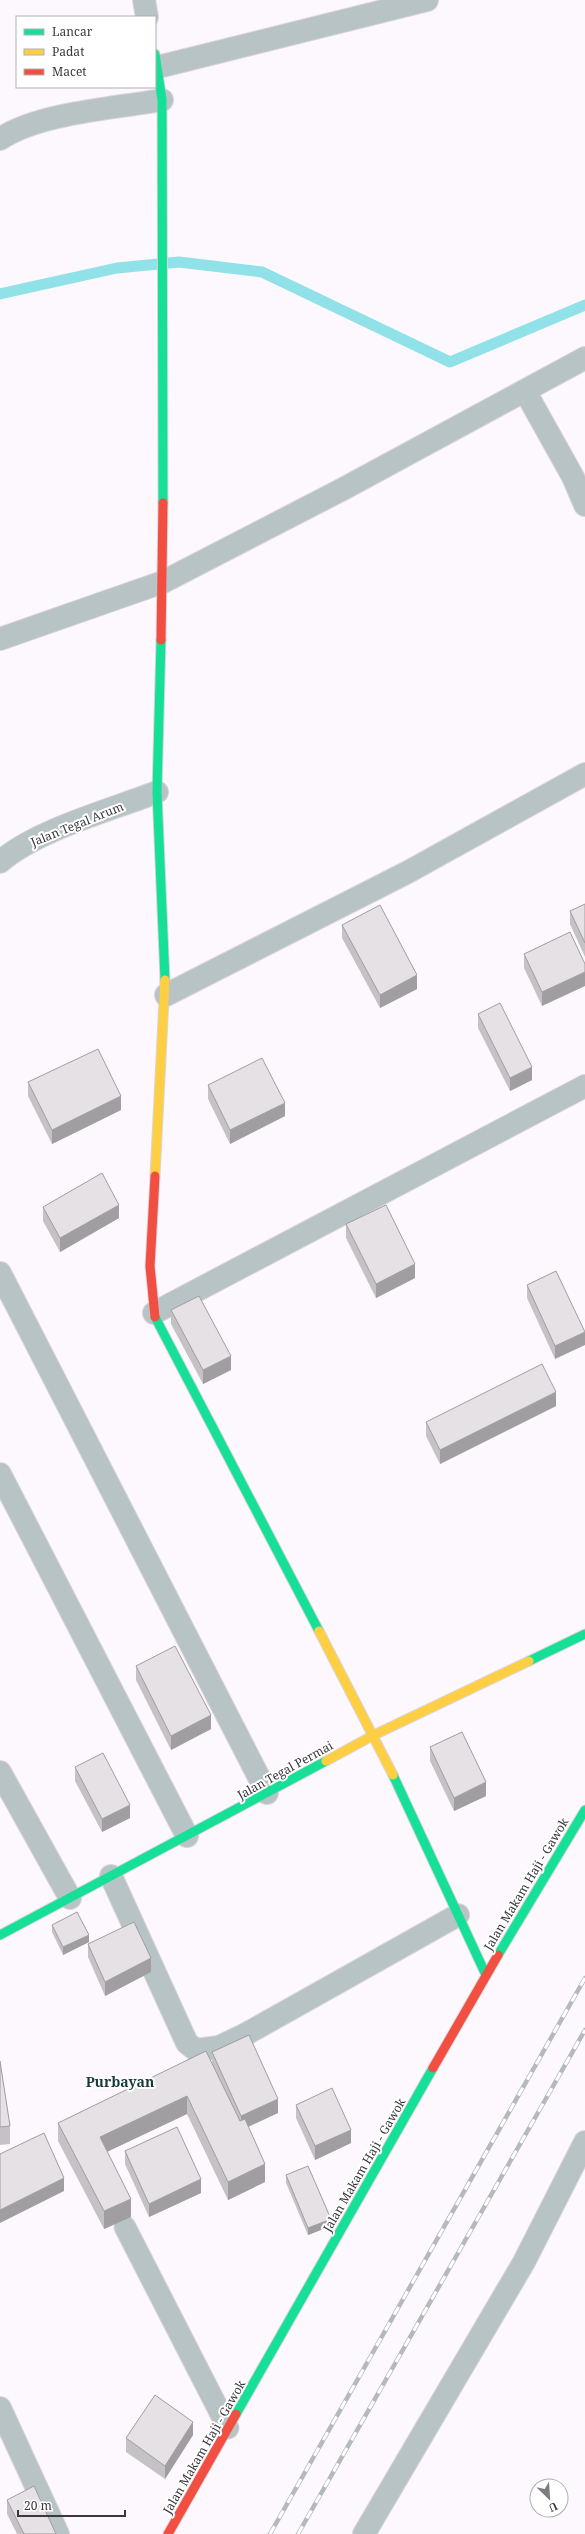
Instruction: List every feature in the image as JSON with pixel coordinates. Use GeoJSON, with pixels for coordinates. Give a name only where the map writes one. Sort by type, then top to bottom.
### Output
{"type":"FeatureCollection","features":[{"type":"Feature","properties":{"kind":"street"},"geometry":{"type":"LineString","coordinates":[[144,0],[147,16]]}},
{"type":"Feature","properties":{"kind":"street"},"geometry":{"type":"LineString","coordinates":[[427,0],[156,61],[162,100],[163,252],[161,352],[163,582],[157,792],[166,995],[151,1239],[151,1291],[154,1313],[161,1331],[374,1735],[486,1975]]}},
{"type":"Feature","properties":{"kind":"street"},"geometry":{"type":"LineString","coordinates":[[0,139],[28,126],[56,118],[162,100]]}},
{"type":"Feature","properties":{"kind":"street"},"geometry":{"type":"LineString","coordinates":[[0,639],[163,582],[526,391],[585,358]]}},
{"type":"Feature","properties":{"kind":"street"},"geometry":{"type":"LineString","coordinates":[[526,391],[579,474],[585,505]]}},
{"type":"Feature","properties":{"kind":"street"},"geometry":{"type":"LineString","coordinates":[[166,995],[408,872],[585,774]]}},
{"type":"Feature","properties":{"kind":"street","name":"Jalan Tegal Arum"},"geometry":{"type":"LineString","coordinates":[[0,862],[10,854],[43,835],[157,792]]}},
{"type":"Feature","properties":{"kind":"street"},"geometry":{"type":"LineString","coordinates":[[154,1313],[585,1086]]}},
{"type":"Feature","properties":{"kind":"street"},"geometry":{"type":"LineString","coordinates":[[0,1273],[267,1793]]}},
{"type":"Feature","properties":{"kind":"street"},"geometry":{"type":"LineString","coordinates":[[0,1474],[187,1836]]}},
{"type":"Feature","properties":{"kind":"street","name":"Jalan Tegal Permai"},"geometry":{"type":"LineString","coordinates":[[0,1935],[374,1735],[585,1634]]}},
{"type":"Feature","properties":{"kind":"street"},"geometry":{"type":"LineString","coordinates":[[0,1772],[70,1898]]}},
{"type":"Feature","properties":{"kind":"street","name":"Jalan Makam Haji - Gawok"},"geometry":{"type":"LineString","coordinates":[[168,2534],[486,1975],[585,1810]]}},
{"type":"Feature","properties":{"kind":"street"},"geometry":{"type":"LineString","coordinates":[[111,1876],[187,2043],[196,2050],[219,2047],[246,2034],[458,1915]]}},
{"type":"Feature","properties":{"kind":"street"},"geometry":{"type":"LineString","coordinates":[[364,2534],[524,2262],[585,2142]]}},
{"type":"Feature","properties":{"kind":"street"},"geometry":{"type":"LineString","coordinates":[[0,2408],[58,2534]]}},
{"type":"Feature","properties":{"kind":"lane"},"geometry":{"type":"LineString","coordinates":[[125,2227],[228,2428]]}},
{"type":"Feature","properties":{"kind":"building"},"geometry":{"type":"Polygon","coordinates":[[[585,904],[585,943],[570,911],[585,904]]]}},
{"type":"Feature","properties":{"kind":"building"},"geometry":{"type":"Polygon","coordinates":[[[380,905],[417,975],[380,995],[342,925],[380,905]]]}},
{"type":"Feature","properties":{"kind":"building"},"geometry":{"type":"Polygon","coordinates":[[[570,932],[585,964],[585,972],[542,992],[524,954],[570,932]]]}},
{"type":"Feature","properties":{"kind":"building"},"geometry":{"type":"Polygon","coordinates":[[[500,1003],[532,1067],[510,1078],[478,1014],[500,1003]]]}},
{"type":"Feature","properties":{"kind":"building"},"geometry":{"type":"Polygon","coordinates":[[[98,1049],[121,1096],[52,1130],[28,1082],[98,1049]]]}},
{"type":"Feature","properties":{"kind":"building"},"geometry":{"type":"Polygon","coordinates":[[[262,1058],[285,1103],[230,1130],[208,1085],[262,1058]]]}},
{"type":"Feature","properties":{"kind":"building"},"geometry":{"type":"Polygon","coordinates":[[[102,1173],[119,1205],[60,1238],[43,1207],[102,1173]]]}},
{"type":"Feature","properties":{"kind":"building"},"geometry":{"type":"Polygon","coordinates":[[[386,1205],[415,1264],[376,1284],[346,1224],[386,1205]]]}},
{"type":"Feature","properties":{"kind":"building"},"geometry":{"type":"Polygon","coordinates":[[[556,1271],[585,1332],[555,1346],[527,1285],[556,1271]]]}},
{"type":"Feature","properties":{"kind":"building"},"geometry":{"type":"Polygon","coordinates":[[[199,1296],[231,1356],[203,1370],[171,1310],[199,1296]]]}},
{"type":"Feature","properties":{"kind":"building"},"geometry":{"type":"Polygon","coordinates":[[[542,1364],[556,1392],[440,1450],[426,1422],[542,1364]]]}},
{"type":"Feature","properties":{"kind":"building"},"geometry":{"type":"Polygon","coordinates":[[[175,1646],[211,1715],[171,1736],[136,1666],[175,1646]]]}},
{"type":"Feature","properties":{"kind":"building"},"geometry":{"type":"Polygon","coordinates":[[[462,1732],[486,1782],[454,1798],[430,1747],[462,1732]]]}},
{"type":"Feature","properties":{"kind":"building"},"geometry":{"type":"Polygon","coordinates":[[[103,1753],[130,1805],[102,1819],[75,1767],[103,1753]]]}},
{"type":"Feature","properties":{"kind":"building"},"geometry":{"type":"Polygon","coordinates":[[[77,1912],[89,1935],[63,1947],[52,1925],[77,1912]]]}},
{"type":"Feature","properties":{"kind":"building"},"geometry":{"type":"Polygon","coordinates":[[[134,1922],[151,1958],[105,1982],[88,1944],[134,1922]]]}},
{"type":"Feature","properties":{"kind":"building"},"geometry":{"type":"Polygon","coordinates":[[[249,2035],[278,2099],[241,2116],[212,2052],[249,2035]]]}},
{"type":"Feature","properties":{"kind":"building"},"geometry":{"type":"Polygon","coordinates":[[[206,2051],[240,2121],[245,2119],[265,2164],[228,2182],[187,2096],[100,2137],[131,2199],[104,2211],[58,2123],[206,2051]]]}},
{"type":"Feature","properties":{"kind":"building"},"geometry":{"type":"Polygon","coordinates":[[[0,2061],[10,2126],[0,2127],[0,2061]]]}},
{"type":"Feature","properties":{"kind":"building"},"geometry":{"type":"Polygon","coordinates":[[[332,2088],[351,2130],[315,2146],[296,2105],[332,2088]]]}},
{"type":"Feature","properties":{"kind":"building"},"geometry":{"type":"Polygon","coordinates":[[[177,2127],[201,2179],[149,2204],[125,2151],[177,2127]]]}},
{"type":"Feature","properties":{"kind":"building"},"geometry":{"type":"Polygon","coordinates":[[[44,2133],[64,2178],[0,2210],[0,2154],[44,2133]]]}},
{"type":"Feature","properties":{"kind":"building"},"geometry":{"type":"Polygon","coordinates":[[[308,2166],[331,2219],[308,2228],[286,2175],[308,2166]]]}},
{"type":"Feature","properties":{"kind":"building"},"geometry":{"type":"Polygon","coordinates":[[[155,2395],[193,2422],[165,2466],[126,2438],[155,2395]]]}},
{"type":"Feature","properties":{"kind":"building"},"geometry":{"type":"Polygon","coordinates":[[[34,2486],[56,2534],[24,2534],[7,2500],[34,2486]]]}},
{"type":"Feature","properties":{"kind":"waterway"},"geometry":{"type":"LineString","coordinates":[[0,294],[117,268],[179,262],[262,272],[450,362],[585,305]]}},
{"type":"Feature","properties":{"kind":"railway"},"geometry":{"type":"LineString","coordinates":[[270,2534],[585,1978]]}},
{"type":"Feature","properties":{"kind":"railway"},"geometry":{"type":"LineString","coordinates":[[298,2534],[585,2030]]}},
{"type":"Feature","properties":{"kind":"traffic: fast"},"geometry":{"type":"LineString","coordinates":[[156,61],[162,100],[163,503]]}},
{"type":"Feature","properties":{"kind":"traffic: fast"},"geometry":{"type":"LineString","coordinates":[[161,640],[157,792],[165,980]]}},
{"type":"Feature","properties":{"kind":"traffic: fast"},"geometry":{"type":"LineString","coordinates":[[155,1317],[319,1631]]}},
{"type":"Feature","properties":{"kind":"traffic: fast"},"geometry":{"type":"LineString","coordinates":[[529,1661],[585,1634]]}},
{"type":"Feature","properties":{"kind":"traffic: fast"},"geometry":{"type":"LineString","coordinates":[[0,1935],[326,1761]]}},
{"type":"Feature","properties":{"kind":"traffic: fast"},"geometry":{"type":"LineString","coordinates":[[393,1775],[486,1975]]}},
{"type":"Feature","properties":{"kind":"traffic: fast"},"geometry":{"type":"LineString","coordinates":[[498,1955],[585,1810]]}},
{"type":"Feature","properties":{"kind":"traffic: fast"},"geometry":{"type":"LineString","coordinates":[[236,2414],[433,2068]]}},
{"type":"Feature","properties":{"kind":"traffic: slow"},"geometry":{"type":"LineString","coordinates":[[155,1176],[165,980]]}},
{"type":"Feature","properties":{"kind":"traffic: slow"},"geometry":{"type":"LineString","coordinates":[[319,1631],[393,1775]]}},
{"type":"Feature","properties":{"kind":"traffic: slow"},"geometry":{"type":"LineString","coordinates":[[326,1761],[374,1735],[529,1661]]}},
{"type":"Feature","properties":{"kind":"traffic: jam"},"geometry":{"type":"LineString","coordinates":[[161,640],[163,503]]}},
{"type":"Feature","properties":{"kind":"traffic: jam"},"geometry":{"type":"LineString","coordinates":[[155,1176],[150,1266],[155,1317]]}},
{"type":"Feature","properties":{"kind":"traffic: jam"},"geometry":{"type":"LineString","coordinates":[[433,2068],[498,1955]]}},
{"type":"Feature","properties":{"kind":"traffic: jam"},"geometry":{"type":"LineString","coordinates":[[168,2534],[236,2414]]}},
{"type":"Feature","properties":{"kind":"district","name":"Purbayan"},"geometry":{"type":"Point","coordinates":[120,2081]}}]}
